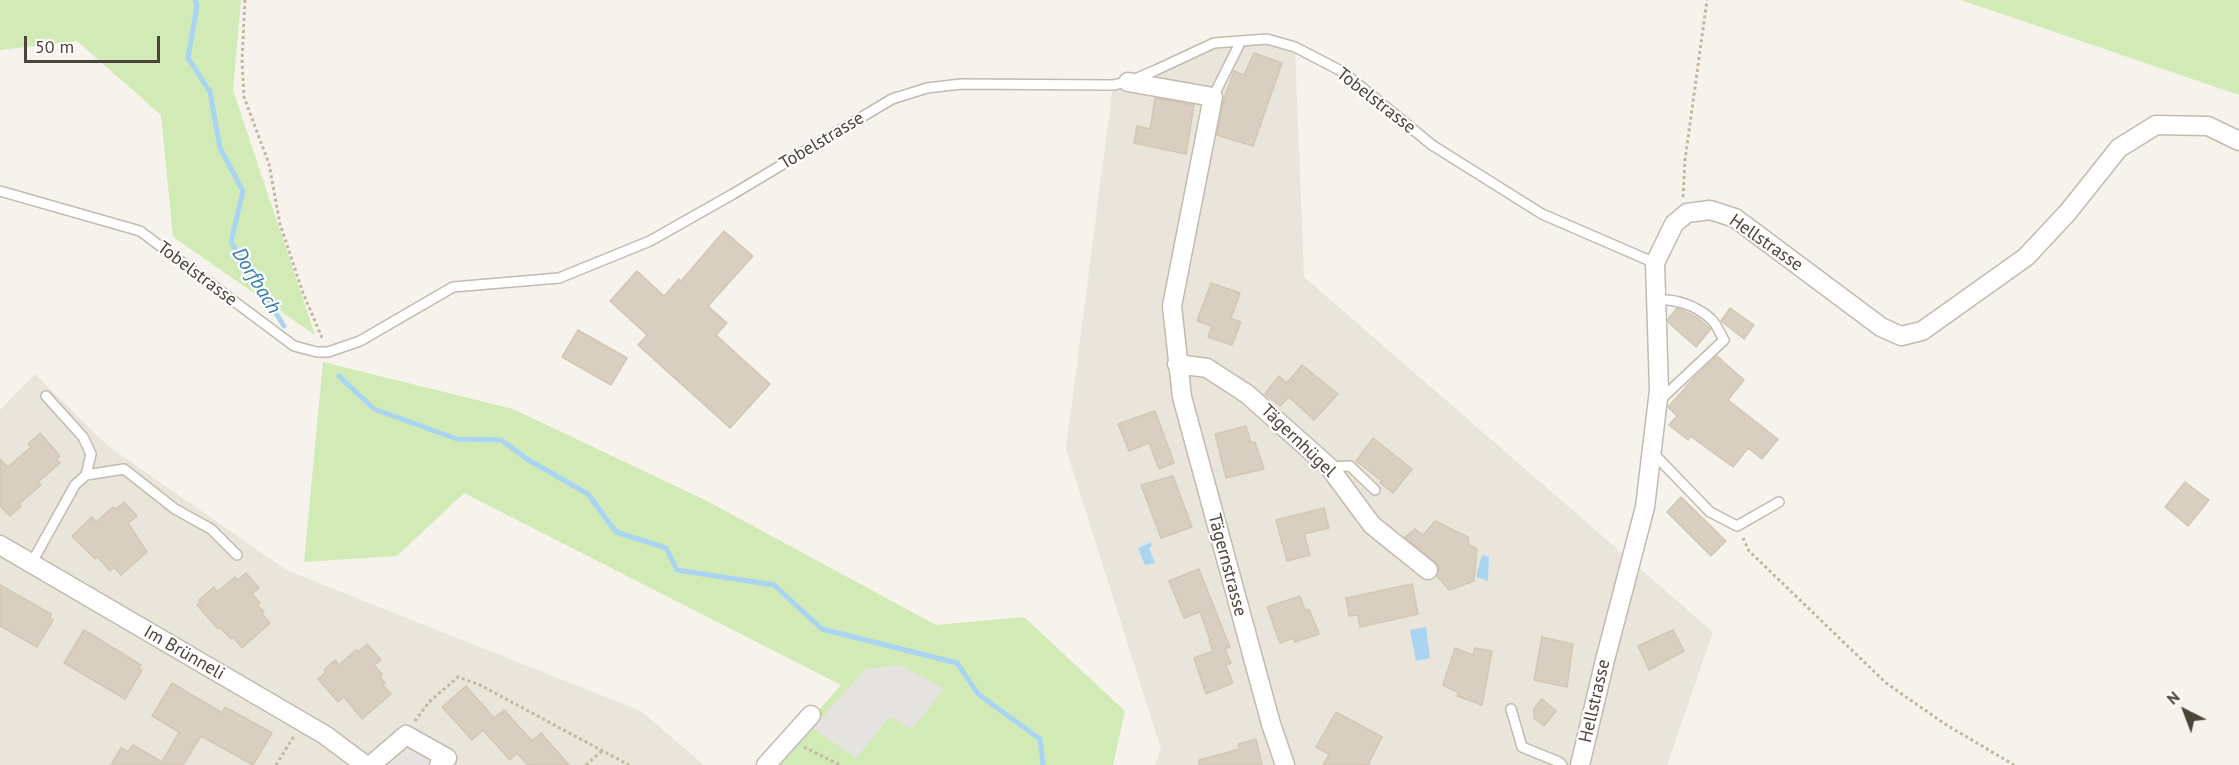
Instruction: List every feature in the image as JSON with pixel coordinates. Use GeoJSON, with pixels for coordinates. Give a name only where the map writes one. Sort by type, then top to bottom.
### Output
{"type":"FeatureCollection","features":[{"type":"Feature","properties":{"kind":"street"},"geometry":{"type":"LineString","coordinates":[[1128,82],[1213,97]]}},
{"type":"Feature","properties":{"kind":"street","name":"Tägernstrasse"},"geometry":{"type":"LineString","coordinates":[[1213,97],[1172,306],[1177,364],[1185,409],[1284,765]]}},
{"type":"Feature","properties":{"kind":"street","name":"Hellstrasse"},"geometry":{"type":"LineString","coordinates":[[1580,765],[1645,507],[1659,390],[1655,263],[1674,224],[1687,213],[1710,210],[1736,218],[1881,327],[1901,336],[1922,331],[2026,257],[2068,212],[2118,148],[2156,125],[2208,126],[2239,141]]}},
{"type":"Feature","properties":{"kind":"street","name":"Tägernhügel"},"geometry":{"type":"LineString","coordinates":[[1177,364],[1207,368],[1247,393],[1329,467],[1372,525],[1428,570]]}},
{"type":"Feature","properties":{"kind":"street","name":"Im Brünneli"},"geometry":{"type":"LineString","coordinates":[[0,545],[335,741],[365,765]]}},
{"type":"Feature","properties":{"kind":"street"},"geometry":{"type":"LineString","coordinates":[[766,765],[811,715]]}},
{"type":"Feature","properties":{"kind":"street"},"geometry":{"type":"LineString","coordinates":[[371,765],[406,735],[447,758],[439,765]]}},
{"type":"Feature","properties":{"kind":"lane","name":"Tobelstrasse"},"geometry":{"type":"LineString","coordinates":[[0,191],[140,231],[294,346],[317,352],[328,352],[360,341],[453,287],[560,278],[650,241],[892,99],[927,88],[961,84],[1113,85],[1128,82],[1214,43],[1267,39],[1295,48],[1343,72],[1432,145],[1542,214],[1655,263]]}},
{"type":"Feature","properties":{"kind":"lane"},"geometry":{"type":"LineString","coordinates":[[1213,97],[1241,40]]}},
{"type":"Feature","properties":{"kind":"lane"},"geometry":{"type":"LineString","coordinates":[[1656,300],[1666,299],[1691,305],[1712,320],[1724,340],[1658,403]]}},
{"type":"Feature","properties":{"kind":"lane"},"geometry":{"type":"LineString","coordinates":[[46,396],[83,437],[91,454],[86,475]]}},
{"type":"Feature","properties":{"kind":"lane"},"geometry":{"type":"LineString","coordinates":[[1652,452],[1710,512],[1737,526],[1779,502]]}},
{"type":"Feature","properties":{"kind":"lane"},"geometry":{"type":"LineString","coordinates":[[1329,467],[1350,466],[1375,490]]}},
{"type":"Feature","properties":{"kind":"lane"},"geometry":{"type":"LineString","coordinates":[[31,564],[75,485],[86,475],[124,469],[175,509],[211,529],[237,555]]}},
{"type":"Feature","properties":{"kind":"lane"},"geometry":{"type":"LineString","coordinates":[[1511,708],[1522,747],[1562,765]]}},
{"type":"Feature","properties":{"kind":"path"},"geometry":{"type":"LineString","coordinates":[[245,0],[242,60],[244,97],[269,164],[280,224],[303,293],[328,352]]}},
{"type":"Feature","properties":{"kind":"path"},"geometry":{"type":"LineString","coordinates":[[1687,213],[1682,194],[1685,160],[1707,0]]}},
{"type":"Feature","properties":{"kind":"path"},"geometry":{"type":"LineString","coordinates":[[1737,526],[1749,551],[1886,683],[1945,724],[2014,765]]}},
{"type":"Feature","properties":{"kind":"path"},"geometry":{"type":"LineString","coordinates":[[406,735],[429,702],[458,677],[478,684],[629,765]]}},
{"type":"Feature","properties":{"kind":"path"},"geometry":{"type":"LineString","coordinates":[[276,765],[302,722]]}},
{"type":"Feature","properties":{"kind":"path"},"geometry":{"type":"LineString","coordinates":[[788,741],[840,765]]}},
{"type":"Feature","properties":{"kind":"path"},"geometry":{"type":"LineString","coordinates":[[586,765],[602,751]]}},
{"type":"Feature","properties":{"kind":"shaded area"},"geometry":{"type":"Polygon","coordinates":[[[1267,39],[1295,47],[1304,277],[1713,632],[1667,765],[1155,765],[1161,749],[1066,449],[1113,85],[1214,43],[1267,39]]]}},
{"type":"Feature","properties":{"kind":"shaded area"},"geometry":{"type":"Polygon","coordinates":[[[35,374],[108,446],[286,570],[641,711],[704,765],[0,765],[0,410],[35,374]]]}},
{"type":"Feature","properties":{"kind":"shaded area"},"geometry":{"type":"Polygon","coordinates":[[[900,665],[944,688],[912,730],[890,717],[856,758],[813,728],[865,669],[900,665]]]}},
{"type":"Feature","properties":{"kind":"shaded area"},"geometry":{"type":"Polygon","coordinates":[[[406,735],[451,765],[371,765],[406,735]]]}},
{"type":"Feature","properties":{"kind":"green space"},"geometry":{"type":"Polygon","coordinates":[[[0,0],[241,0],[233,90],[315,335],[173,237],[161,115],[77,41],[0,50],[0,0]]]}},
{"type":"Feature","properties":{"kind":"green space"},"geometry":{"type":"Polygon","coordinates":[[[1961,0],[2239,0],[2239,95],[1961,0]]]}},
{"type":"Feature","properties":{"kind":"green space"},"geometry":{"type":"Polygon","coordinates":[[[323,362],[513,409],[705,500],[936,625],[1024,617],[1125,711],[1113,765],[770,765],[841,685],[464,493],[397,556],[304,562],[323,362]]]}},
{"type":"Feature","properties":{"kind":"water"},"geometry":{"type":"Polygon","coordinates":[[[1151,542],[1152,546],[1149,548],[1155,563],[1145,565],[1138,548],[1151,542]]]}},
{"type":"Feature","properties":{"kind":"water"},"geometry":{"type":"Polygon","coordinates":[[[1482,555],[1489,557],[1488,581],[1476,577],[1482,555]]]}},
{"type":"Feature","properties":{"kind":"water"},"geometry":{"type":"Polygon","coordinates":[[[1426,627],[1430,658],[1416,661],[1410,630],[1426,627]]]}},
{"type":"Feature","properties":{"kind":"building"},"geometry":{"type":"Polygon","coordinates":[[[1254,53],[1282,63],[1253,146],[1217,135],[1224,99],[1234,71],[1244,75],[1254,53]]]}},
{"type":"Feature","properties":{"kind":"building"},"geometry":{"type":"Polygon","coordinates":[[[1155,98],[1194,105],[1186,154],[1134,143],[1137,126],[1150,129],[1155,98]]]}},
{"type":"Feature","properties":{"kind":"building"},"geometry":{"type":"Polygon","coordinates":[[[724,231],[753,256],[708,306],[727,323],[716,335],[770,384],[730,428],[638,345],[647,335],[610,301],[637,271],[664,296],[679,279],[681,281],[724,231]]]}},
{"type":"Feature","properties":{"kind":"building"},"geometry":{"type":"Polygon","coordinates":[[[1211,283],[1240,293],[1231,318],[1241,322],[1232,345],[1208,337],[1212,326],[1197,321],[1211,283]]]}},
{"type":"Feature","properties":{"kind":"building"},"geometry":{"type":"Polygon","coordinates":[[[1677,308],[1698,318],[1711,329],[1696,347],[1668,322],[1677,308]]]}},
{"type":"Feature","properties":{"kind":"building"},"geometry":{"type":"Polygon","coordinates":[[[1730,308],[1754,325],[1744,339],[1721,321],[1730,308]]]}},
{"type":"Feature","properties":{"kind":"building"},"geometry":{"type":"Polygon","coordinates":[[[578,330],[627,358],[611,385],[562,357],[578,330]]]}},
{"type":"Feature","properties":{"kind":"building"},"geometry":{"type":"Polygon","coordinates":[[[1717,356],[1744,380],[1728,400],[1778,439],[1762,459],[1748,448],[1733,467],[1690,436],[1688,440],[1669,425],[1677,416],[1668,407],[1717,356]]]}},
{"type":"Feature","properties":{"kind":"building"},"geometry":{"type":"Polygon","coordinates":[[[1302,365],[1338,394],[1314,420],[1289,397],[1280,406],[1265,394],[1279,376],[1287,383],[1302,365]]]}},
{"type":"Feature","properties":{"kind":"building"},"geometry":{"type":"Polygon","coordinates":[[[1155,411],[1174,463],[1159,469],[1149,443],[1129,451],[1118,424],[1155,411]]]}},
{"type":"Feature","properties":{"kind":"building"},"geometry":{"type":"Polygon","coordinates":[[[1246,426],[1251,443],[1255,442],[1264,469],[1226,478],[1215,434],[1246,426]]]}},
{"type":"Feature","properties":{"kind":"building"},"geometry":{"type":"Polygon","coordinates":[[[40,433],[60,456],[56,459],[60,463],[38,482],[41,485],[19,504],[21,506],[10,516],[0,506],[0,459],[8,467],[31,447],[28,444],[40,433]]]}},
{"type":"Feature","properties":{"kind":"building"},"geometry":{"type":"Polygon","coordinates":[[[1373,438],[1412,469],[1393,493],[1380,483],[1382,481],[1356,461],[1373,438]]]}},
{"type":"Feature","properties":{"kind":"building"},"geometry":{"type":"Polygon","coordinates":[[[1173,476],[1192,527],[1161,538],[1141,485],[1173,476]]]}},
{"type":"Feature","properties":{"kind":"building"},"geometry":{"type":"Polygon","coordinates":[[[2185,482],[2209,500],[2188,526],[2165,507],[2185,482]]]}},
{"type":"Feature","properties":{"kind":"building"},"geometry":{"type":"Polygon","coordinates":[[[1681,497],[1726,541],[1711,556],[1667,512],[1681,497]]]}},
{"type":"Feature","properties":{"kind":"building"},"geometry":{"type":"Polygon","coordinates":[[[124,502],[137,516],[128,523],[147,552],[121,575],[114,567],[110,571],[98,557],[95,559],[72,536],[92,517],[96,522],[113,507],[116,509],[124,502]]]}},
{"type":"Feature","properties":{"kind":"building"},"geometry":{"type":"Polygon","coordinates":[[[1324,508],[1329,528],[1304,534],[1310,555],[1287,561],[1276,520],[1324,508]]]}},
{"type":"Feature","properties":{"kind":"building"},"geometry":{"type":"Polygon","coordinates":[[[1435,521],[1468,537],[1469,545],[1477,549],[1474,581],[1449,590],[1437,576],[1439,567],[1435,562],[1405,537],[1415,529],[1423,535],[1435,521]]]}},
{"type":"Feature","properties":{"kind":"building"},"geometry":{"type":"Polygon","coordinates":[[[1199,569],[1230,647],[1225,649],[1231,663],[1226,665],[1233,683],[1206,694],[1194,658],[1213,651],[1210,640],[1200,612],[1184,618],[1169,581],[1199,569]]]}},
{"type":"Feature","properties":{"kind":"building"},"geometry":{"type":"Polygon","coordinates":[[[246,573],[259,588],[252,594],[260,603],[257,605],[264,612],[262,614],[270,623],[242,648],[233,637],[231,639],[220,627],[218,629],[197,605],[201,602],[199,600],[214,587],[217,592],[235,577],[238,580],[246,573]]]}},
{"type":"Feature","properties":{"kind":"building"},"geometry":{"type":"Polygon","coordinates":[[[1412,584],[1418,614],[1360,627],[1358,615],[1349,616],[1346,598],[1412,584]]]}},
{"type":"Feature","properties":{"kind":"building"},"geometry":{"type":"Polygon","coordinates":[[[0,585],[51,614],[50,618],[53,620],[37,647],[0,626],[0,585]]]}},
{"type":"Feature","properties":{"kind":"building"},"geometry":{"type":"Polygon","coordinates":[[[1300,596],[1305,610],[1309,609],[1319,634],[1295,642],[1294,638],[1280,643],[1267,607],[1300,596]]]}},
{"type":"Feature","properties":{"kind":"building"},"geometry":{"type":"Polygon","coordinates":[[[84,630],[141,665],[138,668],[142,670],[125,699],[64,663],[84,630]]]}},
{"type":"Feature","properties":{"kind":"building"},"geometry":{"type":"Polygon","coordinates":[[[1673,630],[1684,651],[1649,670],[1638,646],[1673,630]]]}},
{"type":"Feature","properties":{"kind":"building"},"geometry":{"type":"Polygon","coordinates":[[[1542,637],[1573,644],[1567,687],[1534,680],[1542,637]]]}},
{"type":"Feature","properties":{"kind":"building"},"geometry":{"type":"Polygon","coordinates":[[[367,644],[381,660],[374,665],[382,674],[380,677],[385,683],[383,685],[391,694],[362,719],[344,697],[338,702],[318,679],[335,660],[339,665],[356,650],[358,652],[367,644]]]}},
{"type":"Feature","properties":{"kind":"building"},"geometry":{"type":"Polygon","coordinates":[[[1455,648],[1473,655],[1475,648],[1492,651],[1482,705],[1457,696],[1459,693],[1443,685],[1455,648]]]}},
{"type":"Feature","properties":{"kind":"building"},"geometry":{"type":"Polygon","coordinates":[[[172,683],[222,713],[225,707],[272,733],[253,765],[201,736],[183,765],[111,765],[121,748],[128,752],[133,745],[162,762],[179,732],[152,716],[172,683]]]}},
{"type":"Feature","properties":{"kind":"building"},"geometry":{"type":"Polygon","coordinates":[[[466,686],[494,718],[504,710],[532,741],[541,733],[569,765],[528,765],[517,753],[510,760],[483,730],[472,740],[442,707],[466,686]]]}},
{"type":"Feature","properties":{"kind":"building"},"geometry":{"type":"Polygon","coordinates":[[[1542,699],[1556,711],[1544,726],[1534,718],[1534,708],[1542,699]]]}},
{"type":"Feature","properties":{"kind":"building"},"geometry":{"type":"Polygon","coordinates":[[[1336,712],[1382,737],[1368,765],[1323,765],[1329,754],[1316,747],[1336,712]]]}},
{"type":"Feature","properties":{"kind":"building"},"geometry":{"type":"Polygon","coordinates":[[[1256,739],[1262,765],[1199,765],[1199,760],[1240,749],[1238,744],[1256,739]]]}},
{"type":"Feature","properties":{"kind":"waterway","name":"Dorfbach"},"geometry":{"type":"LineString","coordinates":[[195,0],[197,6],[188,58],[210,92],[220,148],[243,191],[231,242],[284,326]]}},
{"type":"Feature","properties":{"kind":"waterway"},"geometry":{"type":"LineString","coordinates":[[339,376],[374,409],[457,439],[501,440],[527,459],[588,494],[616,532],[666,548],[677,570],[774,585],[822,629],[957,663],[978,694],[1040,739],[1043,765]]}}]}
